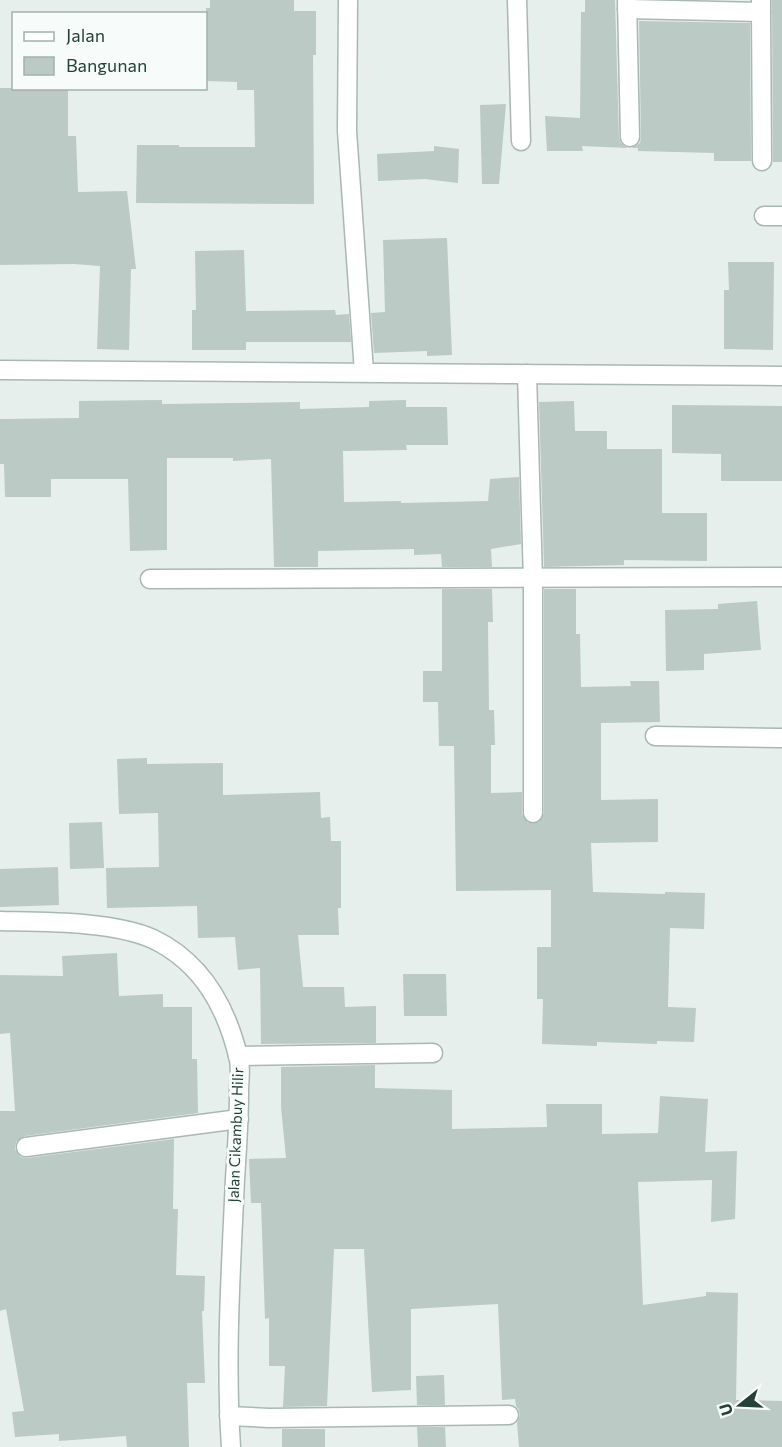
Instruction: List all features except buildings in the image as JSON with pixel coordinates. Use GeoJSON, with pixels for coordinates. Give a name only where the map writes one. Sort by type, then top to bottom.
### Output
{"type":"FeatureCollection","features":[{"type":"Feature","properties":{"kind":"street"},"geometry":{"type":"LineString","coordinates":[[348,0],[347,131],[364,372]]}},
{"type":"Feature","properties":{"kind":"street"},"geometry":{"type":"LineString","coordinates":[[517,0],[521,141]]}},
{"type":"Feature","properties":{"kind":"street"},"geometry":{"type":"LineString","coordinates":[[630,137],[627,4],[761,6],[762,161]]}},
{"type":"Feature","properties":{"kind":"street"},"geometry":{"type":"LineString","coordinates":[[0,370],[782,376]]}},
{"type":"Feature","properties":{"kind":"street"},"geometry":{"type":"LineString","coordinates":[[527,374],[533,579],[533,813]]}},
{"type":"Feature","properties":{"kind":"street"},"geometry":{"type":"LineString","coordinates":[[150,579],[782,577]]}},
{"type":"Feature","properties":{"kind":"street"},"geometry":{"type":"LineString","coordinates":[[655,736],[782,738]]}},
{"type":"Feature","properties":{"kind":"street","name":"Jalan Cikambuy Hilir"},"geometry":{"type":"LineString","coordinates":[[0,921],[111,927],[134,932],[172,949],[194,969],[221,1004],[231,1028],[240,1064],[230,1287],[229,1416],[231,1447]]}},
{"type":"Feature","properties":{"kind":"street"},"geometry":{"type":"LineString","coordinates":[[238,1056],[434,1053]]}},
{"type":"Feature","properties":{"kind":"street"},"geometry":{"type":"LineString","coordinates":[[26,1147],[239,1119]]}},
{"type":"Feature","properties":{"kind":"street"},"geometry":{"type":"LineString","coordinates":[[229,1416],[269,1418],[509,1415]]}}]}
